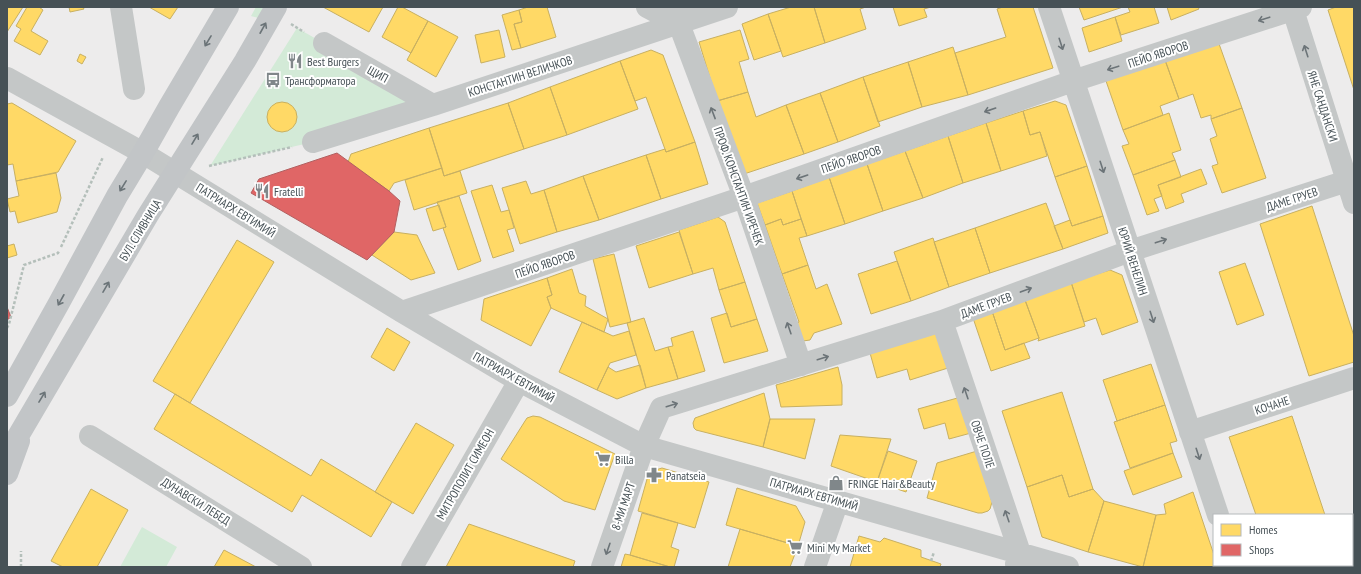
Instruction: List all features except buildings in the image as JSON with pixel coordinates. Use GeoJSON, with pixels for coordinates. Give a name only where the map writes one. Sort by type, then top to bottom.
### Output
{"type":"FeatureCollection","features":[{"type":"Feature","properties":{"kind":"main road"},"geometry":{"type":"LineString","coordinates":[[7,396],[117,196],[228,7]]}},
{"type":"Feature","properties":{"kind":"main road","name":"БУЛ. СЛИВНИЦА"},"geometry":{"type":"LineString","coordinates":[[7,455],[148,215],[245,61],[274,10]]}},
{"type":"Feature","properties":{"kind":"main road"},"geometry":{"type":"LineString","coordinates":[[7,474],[24,427]]}},
{"type":"Feature","properties":{"kind":"street"},"geometry":{"type":"LineString","coordinates":[[121,7],[134,90]]}},
{"type":"Feature","properties":{"kind":"street"},"geometry":{"type":"LineString","coordinates":[[647,7],[679,16]]}},
{"type":"Feature","properties":{"kind":"street","name":"КОНСТАНТИН ВЕЛИЧКОВ"},"geometry":{"type":"LineString","coordinates":[[313,142],[433,105],[679,16],[727,7]]}},
{"type":"Feature","properties":{"kind":"street","name":"ЮРИЙ ВЕНЕЛИН"},"geometry":{"type":"LineString","coordinates":[[1048,7],[1218,514]]}},
{"type":"Feature","properties":{"kind":"street","name":"ПЕЙО ЯВОРОВ"},"geometry":{"type":"LineString","coordinates":[[402,312],[744,197],[1073,81],[1297,8]]}},
{"type":"Feature","properties":{"kind":"street","name":"ЯНЕ САНДАНСКИ"},"geometry":{"type":"LineString","coordinates":[[1297,8],[1354,203]]}},
{"type":"Feature","properties":{"kind":"street","name":"ПРОФ. КОНСТАНТИН ИРЕЧЕК"},"geometry":{"type":"LineString","coordinates":[[679,16],[744,197],[801,364]]}},
{"type":"Feature","properties":{"kind":"street","name":"ЩИП"},"geometry":{"type":"LineString","coordinates":[[324,43],[433,105]]}},
{"type":"Feature","properties":{"kind":"street","name":"ПАТРИАРХ ЕВТИМИЙ"},"geometry":{"type":"LineString","coordinates":[[7,78],[143,153],[402,312],[518,381],[644,446],[838,501],[1017,560],[1068,567]]}},
{"type":"Feature","properties":{"kind":"street","name":"ДАМЕ ГРУЕВ"},"geometry":{"type":"LineString","coordinates":[[644,446],[661,408],[942,321],[1130,251],[1347,181]]}},
{"type":"Feature","properties":{"kind":"street","name":"ОВЧЕ ПОЛЕ"},"geometry":{"type":"LineString","coordinates":[[942,321],[1017,560]]}},
{"type":"Feature","properties":{"kind":"street","name":"КОЧАНЕ"},"geometry":{"type":"LineString","coordinates":[[1190,432],[1354,378]]}},
{"type":"Feature","properties":{"kind":"street","name":"МИТРОПОЛИТ СИМЕОН"},"geometry":{"type":"LineString","coordinates":[[412,567],[518,381]]}},
{"type":"Feature","properties":{"kind":"street","name":"ДУНАВСКИ ЛЕБЕД"},"geometry":{"type":"LineString","coordinates":[[90,436],[301,567]]}},
{"type":"Feature","properties":{"kind":"street","name":"8-МИ МАРТ"},"geometry":{"type":"LineString","coordinates":[[602,567],[644,446]]}},
{"type":"Feature","properties":{"kind":"street"},"geometry":{"type":"LineString","coordinates":[[815,567],[838,501]]}},
{"type":"Feature","properties":{"kind":"path"},"geometry":{"type":"LineString","coordinates":[[274,10],[324,43]]}},
{"type":"Feature","properties":{"kind":"path"},"geometry":{"type":"LineString","coordinates":[[7,328],[24,266],[58,253],[113,136]]}},
{"type":"Feature","properties":{"kind":"path"},"geometry":{"type":"LineString","coordinates":[[175,172],[210,166],[313,142]]}},
{"type":"Feature","properties":{"kind":"path"},"geometry":{"type":"LineString","coordinates":[[21,551],[21,567]]}},
{"type":"Feature","properties":{"kind":"path"},"geometry":{"type":"LineString","coordinates":[[932,561],[933,556]]}},
{"type":"Feature","properties":{"kind":"green space"},"geometry":{"type":"Polygon","coordinates":[[[256,7],[265,7],[258,18],[251,16],[256,7]]]}},
{"type":"Feature","properties":{"kind":"green space"},"geometry":{"type":"Polygon","coordinates":[[[297,28],[433,105],[313,142],[210,166],[297,28]]]}},
{"type":"Feature","properties":{"kind":"green space"},"geometry":{"type":"Polygon","coordinates":[[[142,527],[177,547],[166,567],[120,567],[142,527]]]}},
{"type":"Feature","properties":{"kind":"place","name":"Best Burgers"},"geometry":{"type":"Point","coordinates":[295,61]}},
{"type":"Feature","properties":{"kind":"place","name":"Трансформатора"},"geometry":{"type":"Point","coordinates":[273,80]}},
{"type":"Feature","properties":{"kind":"place","name":"Fratelli"},"geometry":{"type":"Point","coordinates":[262,191]}},
{"type":"Feature","properties":{"kind":"place","name":"Billa"},"geometry":{"type":"Point","coordinates":[603,459]}},
{"type":"Feature","properties":{"kind":"place","name":"Panatseia"},"geometry":{"type":"Point","coordinates":[654,475]}},
{"type":"Feature","properties":{"kind":"place","name":"FRINGE Hair&Beauty"},"geometry":{"type":"Point","coordinates":[836,483]}},
{"type":"Feature","properties":{"kind":"place","name":"Mini My Market"},"geometry":{"type":"Point","coordinates":[795,547]}}]}
